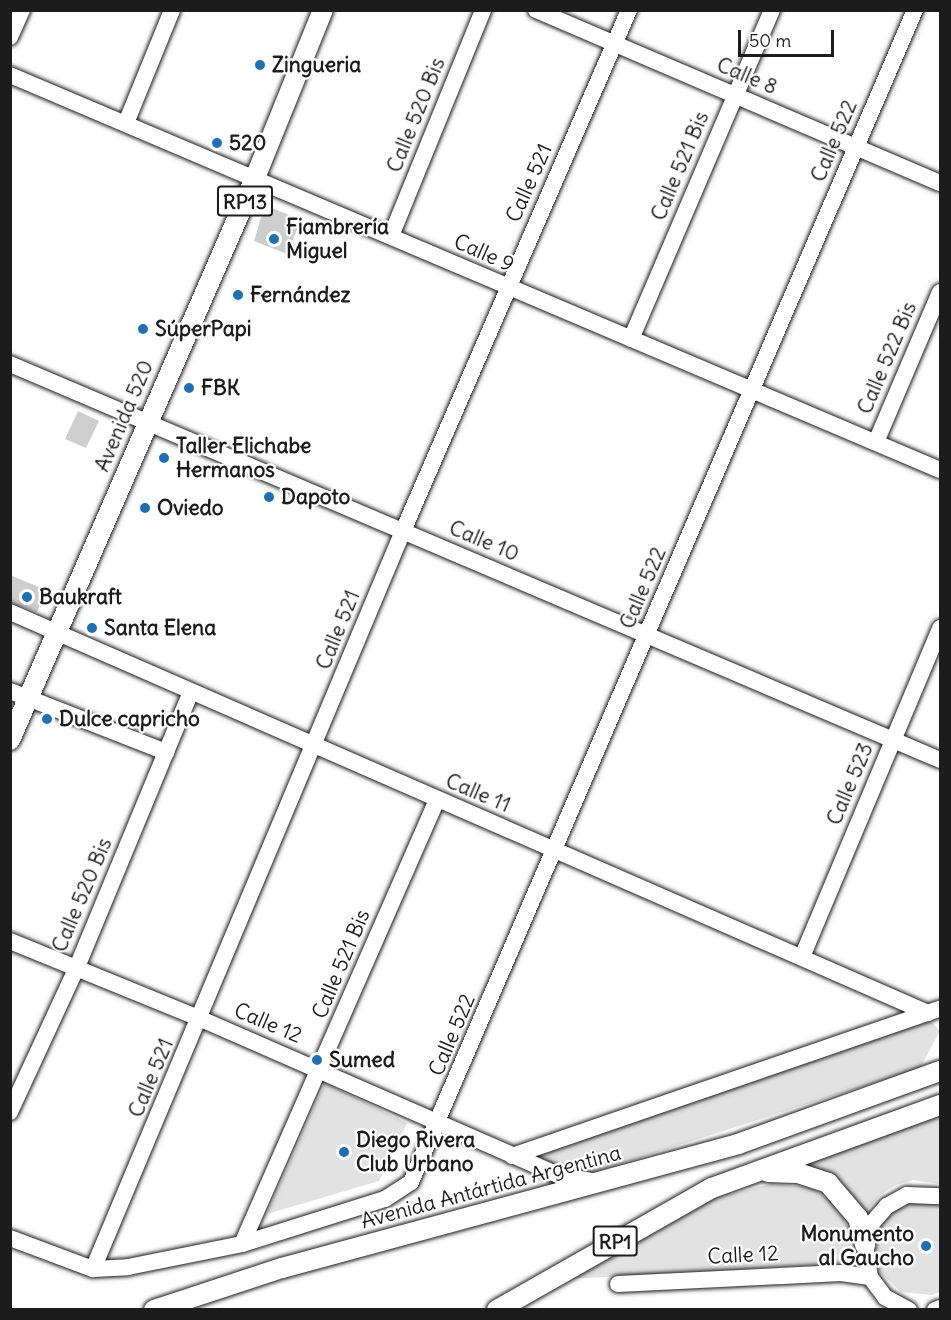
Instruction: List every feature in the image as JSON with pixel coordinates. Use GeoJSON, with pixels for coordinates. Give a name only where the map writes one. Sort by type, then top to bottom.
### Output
{"type":"FeatureCollection","features":[{"type":"Feature","properties":{"kind":"main road","name":"Avenida 520"},"geometry":{"type":"LineString","coordinates":[[10,740],[19,695],[57,632],[255,178],[323,10]]}},
{"type":"Feature","properties":{"kind":"main road"},"geometry":{"type":"LineString","coordinates":[[935,1073],[940,1053]]}},
{"type":"Feature","properties":{"kind":"main road","name":"Avenida Antártida Argentina"},"geometry":{"type":"LineString","coordinates":[[154,1310],[282,1268],[608,1182],[738,1144],[935,1073]]}},
{"type":"Feature","properties":{"kind":"main road"},"geometry":{"type":"LineString","coordinates":[[736,1178],[940,1105]]}},
{"type":"Feature","properties":{"kind":"main road"},"geometry":{"type":"LineString","coordinates":[[736,1178],[786,1171],[828,1183],[858,1218],[865,1245]]}},
{"type":"Feature","properties":{"kind":"main road","name":"RP1"},"geometry":{"type":"LineString","coordinates":[[496,1310],[690,1198],[736,1178]]}},
{"type":"Feature","properties":{"kind":"street"},"geometry":{"type":"LineString","coordinates":[[10,37],[22,10]]}},
{"type":"Feature","properties":{"kind":"street"},"geometry":{"type":"LineString","coordinates":[[126,123],[172,10]]}},
{"type":"Feature","properties":{"kind":"street","name":"Calle 520 Bis"},"geometry":{"type":"LineString","coordinates":[[391,236],[483,10]]}},
{"type":"Feature","properties":{"kind":"street","name":"Calle 8"},"geometry":{"type":"LineString","coordinates":[[536,10],[940,183]]}},
{"type":"Feature","properties":{"kind":"street","name":"Calle 521"},"geometry":{"type":"LineString","coordinates":[[93,1269],[316,746],[403,531],[629,10]]}},
{"type":"Feature","properties":{"kind":"street","name":"Calle 521 Bis"},"geometry":{"type":"LineString","coordinates":[[631,339],[772,10]]}},
{"type":"Feature","properties":{"kind":"street","name":"Calle 522"},"geometry":{"type":"LineString","coordinates":[[411,1182],[438,1124],[915,10]]}},
{"type":"Feature","properties":{"kind":"street","name":"Calle 9"},"geometry":{"type":"LineString","coordinates":[[10,75],[940,470]]}},
{"type":"Feature","properties":{"kind":"street","name":"Calle 522 Bis"},"geometry":{"type":"LineString","coordinates":[[876,442],[940,292]]}},
{"type":"Feature","properties":{"kind":"street","name":"Calle 10"},"geometry":{"type":"LineString","coordinates":[[10,364],[940,760]]}},
{"type":"Feature","properties":{"kind":"street","name":"Calle 11"},"geometry":{"type":"LineString","coordinates":[[10,612],[437,800],[802,957],[934,1011]]}},
{"type":"Feature","properties":{"kind":"street","name":"Calle 523"},"geometry":{"type":"LineString","coordinates":[[802,957],[940,628]]}},
{"type":"Feature","properties":{"kind":"street","name":"Calle 520 Bis"},"geometry":{"type":"LineString","coordinates":[[10,1112],[77,967],[191,692]]}},
{"type":"Feature","properties":{"kind":"street"},"geometry":{"type":"LineString","coordinates":[[19,695],[166,752]]}},
{"type":"Feature","properties":{"kind":"street","name":"Calle 521 Bis"},"geometry":{"type":"LineString","coordinates":[[242,1244],[437,800]]}},
{"type":"Feature","properties":{"kind":"street","name":"Calle 12"},"geometry":{"type":"LineString","coordinates":[[10,941],[201,1019],[512,1156],[572,1180],[608,1182]]}},
{"type":"Feature","properties":{"kind":"street","name":"Avenida Antártida Argentina"},"geometry":{"type":"LineString","coordinates":[[512,1156],[934,1011]]}},
{"type":"Feature","properties":{"kind":"street","name":"Avenida Antártida Argentina"},"geometry":{"type":"LineString","coordinates":[[93,1269],[129,1267],[242,1244],[385,1199],[411,1182]]}},
{"type":"Feature","properties":{"kind":"street"},"geometry":{"type":"LineString","coordinates":[[909,1310],[888,1304],[870,1277],[865,1245],[872,1223],[887,1206],[907,1195],[940,1196]]}},
{"type":"Feature","properties":{"kind":"street"},"geometry":{"type":"LineString","coordinates":[[10,1238],[93,1269]]}},
{"type":"Feature","properties":{"kind":"street","name":"Calle 12"},"geometry":{"type":"LineString","coordinates":[[618,1284],[841,1273],[870,1277]]}},
{"type":"Feature","properties":{"kind":"street"},"geometry":{"type":"LineString","coordinates":[[935,1310],[940,1308]]}},
{"type":"Feature","properties":{"kind":"shaded area"},"geometry":{"type":"Polygon","coordinates":[[[928,1018],[940,1031],[920,1068],[589,1174],[512,1156],[928,1018]]]}},
{"type":"Feature","properties":{"kind":"shaded area","name":"Diego Rivera Club Urbano"},"geometry":{"type":"Polygon","coordinates":[[[325,1083],[407,1123],[379,1181],[267,1214],[325,1083]]]}},
{"type":"Feature","properties":{"kind":"shaded area"},"geometry":{"type":"Polygon","coordinates":[[[940,1113],[940,1184],[913,1180],[896,1185],[880,1195],[863,1215],[840,1180],[791,1165],[940,1113]]]}},
{"type":"Feature","properties":{"kind":"shaded area"},"geometry":{"type":"Polygon","coordinates":[[[770,1184],[810,1187],[837,1205],[853,1238],[844,1263],[570,1279],[704,1201],[770,1184]]]}},
{"type":"Feature","properties":{"kind":"shaded area"},"geometry":{"type":"Polygon","coordinates":[[[915,1200],[940,1204],[940,1292],[932,1295],[901,1292],[879,1271],[875,1256],[879,1227],[900,1205],[915,1200]]]}},
{"type":"Feature","properties":{"kind":"building"},"geometry":{"type":"Polygon","coordinates":[[[272,208],[301,220],[287,254],[254,241],[263,211],[272,208]]]}},
{"type":"Feature","properties":{"kind":"building"},"geometry":{"type":"Polygon","coordinates":[[[78,411],[99,421],[86,448],[65,439],[78,411]]]}},
{"type":"Feature","properties":{"kind":"building","name":"Baukraft"},"geometry":{"type":"Polygon","coordinates":[[[10,575],[46,590],[37,612],[10,602],[10,575]]]}},
{"type":"Feature","properties":{"kind":"place","name":"Zingueria"},"geometry":{"type":"Point","coordinates":[260,65]}},
{"type":"Feature","properties":{"kind":"place","name":"520"},"geometry":{"type":"Point","coordinates":[217,143]}},
{"type":"Feature","properties":{"kind":"place","name":"Fiambrería Miguel"},"geometry":{"type":"Point","coordinates":[274,239]}},
{"type":"Feature","properties":{"kind":"place","name":"Fernández"},"geometry":{"type":"Point","coordinates":[238,295]}},
{"type":"Feature","properties":{"kind":"place","name":"SúperPapi"},"geometry":{"type":"Point","coordinates":[143,329]}},
{"type":"Feature","properties":{"kind":"place","name":"FBK"},"geometry":{"type":"Point","coordinates":[189,388]}},
{"type":"Feature","properties":{"kind":"place","name":"Taller Elichabe Hermanos"},"geometry":{"type":"Point","coordinates":[164,458]}},
{"type":"Feature","properties":{"kind":"place","name":"Dapoto"},"geometry":{"type":"Point","coordinates":[269,497]}},
{"type":"Feature","properties":{"kind":"place","name":"Oviedo"},"geometry":{"type":"Point","coordinates":[145,508]}},
{"type":"Feature","properties":{"kind":"place","name":"Baukraft"},"geometry":{"type":"Point","coordinates":[27,597]}},
{"type":"Feature","properties":{"kind":"place","name":"Santa Elena"},"geometry":{"type":"Point","coordinates":[92,628]}},
{"type":"Feature","properties":{"kind":"place","name":"Dulce capricho"},"geometry":{"type":"Point","coordinates":[47,719]}},
{"type":"Feature","properties":{"kind":"place","name":"Sumed"},"geometry":{"type":"Point","coordinates":[317,1060]}},
{"type":"Feature","properties":{"kind":"place","name":"Diego Rivera Club Urbano"},"geometry":{"type":"Point","coordinates":[344,1152]}},
{"type":"Feature","properties":{"kind":"place","name":"Monumento al Gaucho"},"geometry":{"type":"Point","coordinates":[926,1246]}}]}
